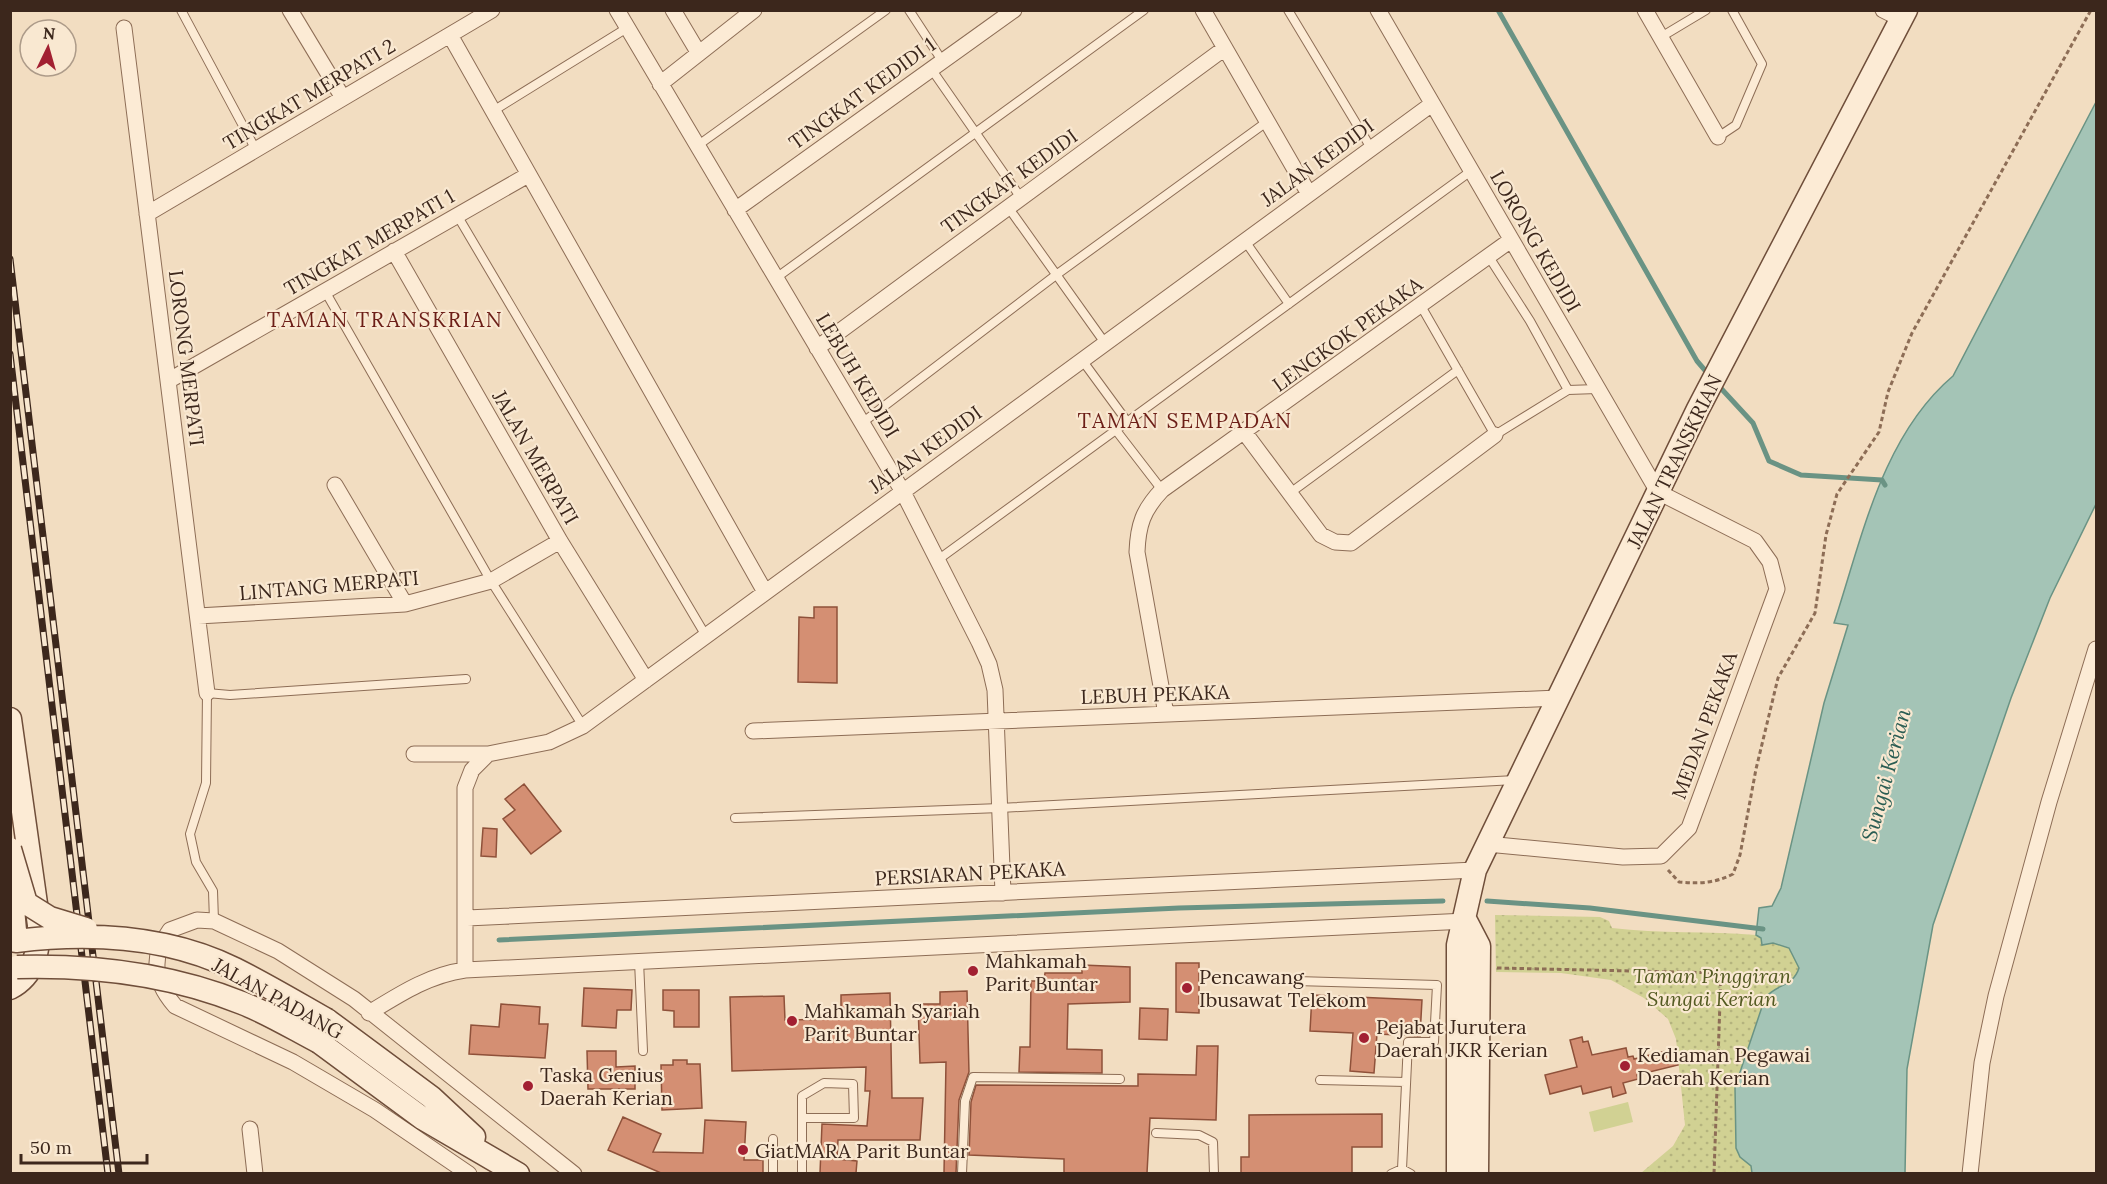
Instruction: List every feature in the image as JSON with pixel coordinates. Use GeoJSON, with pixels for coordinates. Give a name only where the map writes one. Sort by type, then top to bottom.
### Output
{"type":"FeatureCollection","features":[{"type":"Feature","properties":{"kind":"street"},"geometry":{"type":"LineString","coordinates":[[290,10],[343,98]]}},
{"type":"Feature","properties":{"kind":"street","name":"TINGKAT MERPATI 2"},"geometry":{"type":"LineString","coordinates":[[147,214],[492,10]]}},
{"type":"Feature","properties":{"kind":"street","name":"LEBUH KEDIDI"},"geometry":{"type":"LineString","coordinates":[[617,10],[903,492],[989,664],[995,690],[997,721],[1003,893]]}},
{"type":"Feature","properties":{"kind":"street"},"geometry":{"type":"LineString","coordinates":[[673,10],[698,52]]}},
{"type":"Feature","properties":{"kind":"street","name":"TINGKAT KEDIDI 1"},"geometry":{"type":"LineString","coordinates":[[735,210],[1014,10]]}},
{"type":"Feature","properties":{"kind":"street"},"geometry":{"type":"LineString","coordinates":[[1203,10],[1309,194]]}},
{"type":"Feature","properties":{"kind":"street","name":"LORONG KEDIDI"},"geometry":{"type":"LineString","coordinates":[[1378,10],[1658,492]]}},
{"type":"Feature","properties":{"kind":"street"},"geometry":{"type":"LineString","coordinates":[[1645,10],[1718,137]]}},
{"type":"Feature","properties":{"kind":"street"},"geometry":{"type":"LineString","coordinates":[[660,84],[746,13]]}},
{"type":"Feature","properties":{"kind":"street","name":"JALAN TRANSKRIAN"},"geometry":{"type":"LineString","coordinates":[[1458,1173],[1458,945],[1466,921],[1475,870],[1698,409],[1897,13]]}},
{"type":"Feature","properties":{"kind":"street","name":"LORONG MERPATI"},"geometry":{"type":"LineString","coordinates":[[124,28],[207,693]]}},
{"type":"Feature","properties":{"kind":"street"},"geometry":{"type":"LineString","coordinates":[[450,35],[765,592]]}},
{"type":"Feature","properties":{"kind":"street","name":"TINGKAT KEDIDI"},"geometry":{"type":"LineString","coordinates":[[817,348],[1225,48]]}},
{"type":"Feature","properties":{"kind":"street","name":"JALAN KEDIDI"},"geometry":{"type":"LineString","coordinates":[[414,754],[488,754],[549,742],[583,726],[1432,104]]}},
{"type":"Feature","properties":{"kind":"street","name":"TINGKAT MERPATI 1"},"geometry":{"type":"LineString","coordinates":[[168,381],[528,174]]}},
{"type":"Feature","properties":{"kind":"street","name":"LENGKOK PEKAKA"},"geometry":{"type":"LineString","coordinates":[[1166,714],[1137,552],[1138,528],[1146,506],[1162,490],[1245,433],[1511,240]]}},
{"type":"Feature","properties":{"kind":"street","name":"JALAN MERPATI"},"geometry":{"type":"LineString","coordinates":[[394,251],[560,541],[646,680]]}},
{"type":"Feature","properties":{"kind":"street"},"geometry":{"type":"LineString","coordinates":[[1245,433],[1321,535],[1335,542],[1351,543],[1495,435]]}},
{"type":"Feature","properties":{"kind":"street"},"geometry":{"type":"LineString","coordinates":[[335,485],[405,604]]}},
{"type":"Feature","properties":{"kind":"street","name":"MEDAN PEKAKA"},"geometry":{"type":"LineString","coordinates":[[1658,492],[1755,541],[1770,562],[1777,589],[1689,828],[1661,856]]}},
{"type":"Feature","properties":{"kind":"street","name":"LINTANG MERPATI"},"geometry":{"type":"LineString","coordinates":[[198,616],[405,604],[491,581],[560,541]]}},
{"type":"Feature","properties":{"kind":"street"},"geometry":{"type":"LineString","coordinates":[[1970,1173],[1982,1063],[1996,996],[2052,792],[2097,649]]}},
{"type":"Feature","properties":{"kind":"street","name":"LEBUH PEKAKA"},"geometry":{"type":"LineString","coordinates":[[753,730],[1558,698]]}},
{"type":"Feature","properties":{"kind":"street"},"geometry":{"type":"LineString","coordinates":[[10,719],[17,855],[26,903],[50,918],[108,936]]}},
{"type":"Feature","properties":{"kind":"street"},"geometry":{"type":"LineString","coordinates":[[465,970],[467,918],[465,788],[472,770],[488,754]]}},
{"type":"Feature","properties":{"kind":"street"},"geometry":{"type":"LineString","coordinates":[[1487,844],[1623,856],[1661,856]]}},
{"type":"Feature","properties":{"kind":"street"},"geometry":{"type":"LineString","coordinates":[[10,877],[13,974],[28,974],[39,945],[39,925],[17,855]]}},
{"type":"Feature","properties":{"kind":"street","name":"PERSIARAN PEKAKA"},"geometry":{"type":"LineString","coordinates":[[467,918],[1475,870]]}},
{"type":"Feature","properties":{"kind":"street"},"geometry":{"type":"LineString","coordinates":[[469,1173],[375,1110],[293,1062],[175,1006],[162,991],[157,972],[158,952],[162,940],[170,930],[181,924],[197,920],[214,921],[278,951],[354,999],[574,1173]]}},
{"type":"Feature","properties":{"kind":"street"},"geometry":{"type":"LineString","coordinates":[[369,1012],[410,988],[442,973],[465,970],[1466,921],[1479,946],[1477,1173]]}},
{"type":"Feature","properties":{"kind":"street"},"geometry":{"type":"LineString","coordinates":[[12,937],[39,925]]}},
{"type":"Feature","properties":{"kind":"street","name":"JALAN PADANG"},"geometry":{"type":"LineString","coordinates":[[12,937],[108,936],[190,951],[234,968],[327,1020],[431,1097],[511,1169]]}},
{"type":"Feature","properties":{"kind":"street","name":"JALAN PADANG"},"geometry":{"type":"LineString","coordinates":[[13,974],[68,966],[117,970],[201,988],[243,1003],[319,1042],[422,1118],[511,1169]]}},
{"type":"Feature","properties":{"kind":"street"},"geometry":{"type":"LineString","coordinates":[[250,1129],[254,1173]]}},
{"type":"Feature","properties":{"kind":"street"},"geometry":{"type":"LineString","coordinates":[[241,1156],[254,1173]]}},
{"type":"Feature","properties":{"kind":"lane"},"geometry":{"type":"LineString","coordinates":[[181,10],[256,150]]}},
{"type":"Feature","properties":{"kind":"lane"},"geometry":{"type":"LineString","coordinates":[[697,146],[886,10]]}},
{"type":"Feature","properties":{"kind":"lane"},"geometry":{"type":"LineString","coordinates":[[909,10],[937,66],[1056,275],[1105,343]]}},
{"type":"Feature","properties":{"kind":"lane"},"geometry":{"type":"LineString","coordinates":[[776,278],[1144,10]]}},
{"type":"Feature","properties":{"kind":"lane"},"geometry":{"type":"LineString","coordinates":[[1288,10],[1371,148]]}},
{"type":"Feature","properties":{"kind":"lane"},"geometry":{"type":"LineString","coordinates":[[1661,38],[1706,10]]}},
{"type":"Feature","properties":{"kind":"lane"},"geometry":{"type":"LineString","coordinates":[[1718,137],[1736,124],[1762,64],[1732,10]]}},
{"type":"Feature","properties":{"kind":"lane"},"geometry":{"type":"LineString","coordinates":[[493,111],[627,28]]}},
{"type":"Feature","properties":{"kind":"lane"},"geometry":{"type":"LineString","coordinates":[[862,423],[1056,275],[1268,121]]}},
{"type":"Feature","properties":{"kind":"lane"},"geometry":{"type":"LineString","coordinates":[[939,560],[1126,420],[1471,171]]}},
{"type":"Feature","properties":{"kind":"lane"},"geometry":{"type":"LineString","coordinates":[[457,215],[706,636]]}},
{"type":"Feature","properties":{"kind":"lane"},"geometry":{"type":"LineString","coordinates":[[1245,241],[1289,304]]}},
{"type":"Feature","properties":{"kind":"lane"},"geometry":{"type":"LineString","coordinates":[[1489,257],[1530,321],[1568,390]]}},
{"type":"Feature","properties":{"kind":"lane"},"geometry":{"type":"LineString","coordinates":[[325,291],[491,581],[583,726]]}},
{"type":"Feature","properties":{"kind":"lane"},"geometry":{"type":"LineString","coordinates":[[1421,306],[1495,435],[1568,390],[1598,389]]}},
{"type":"Feature","properties":{"kind":"lane"},"geometry":{"type":"LineString","coordinates":[[1082,360],[1126,420]]}},
{"type":"Feature","properties":{"kind":"lane"},"geometry":{"type":"LineString","coordinates":[[1290,493],[1458,370]]}},
{"type":"Feature","properties":{"kind":"lane"},"geometry":{"type":"LineString","coordinates":[[1115,429],[1162,490]]}},
{"type":"Feature","properties":{"kind":"lane"},"geometry":{"type":"LineString","coordinates":[[214,921],[213,891],[196,862],[190,834],[206,783],[207,693],[230,695],[466,679]]}},
{"type":"Feature","properties":{"kind":"lane"},"geometry":{"type":"LineString","coordinates":[[735,818],[1000,808],[1519,780]]}},
{"type":"Feature","properties":{"kind":"lane"},"geometry":{"type":"LineString","coordinates":[[639,961],[643,1051]]}},
{"type":"Feature","properties":{"kind":"lane"},"geometry":{"type":"LineString","coordinates":[[1296,981],[1437,985],[1434,1042],[1408,1042],[1402,1169]]}},
{"type":"Feature","properties":{"kind":"lane"},"geometry":{"type":"LineString","coordinates":[[962,1173],[965,1101],[973,1077],[1120,1079]]}},
{"type":"Feature","properties":{"kind":"lane"},"geometry":{"type":"LineString","coordinates":[[1320,1080],[1406,1082]]}},
{"type":"Feature","properties":{"kind":"lane"},"geometry":{"type":"LineString","coordinates":[[802,1118],[854,1118],[853,1084],[824,1083],[802,1096],[802,1118],[802,1173]]}},
{"type":"Feature","properties":{"kind":"lane"},"geometry":{"type":"LineString","coordinates":[[1156,1133],[1199,1135],[1213,1142],[1215,1173]]}},
{"type":"Feature","properties":{"kind":"lane"},"geometry":{"type":"LineString","coordinates":[[772,1139],[773,1173]]}},
{"type":"Feature","properties":{"kind":"lane"},"geometry":{"type":"LineString","coordinates":[[1391,1173],[1402,1169],[1411,1173]]}},
{"type":"Feature","properties":{"kind":"path"},"geometry":{"type":"LineString","coordinates":[[1661,856],[1668,869],[1680,882],[1698,884],[1718,881],[1733,874],[1740,855],[1756,769],[1778,678],[1815,613],[1826,535],[1837,494],[1879,432],[1888,392],[1912,333],[2091,10]]}},
{"type":"Feature","properties":{"kind":"path"},"geometry":{"type":"LineString","coordinates":[[1479,968],[1721,973],[1714,1173]]}},
{"type":"Feature","properties":{"kind":"green space","name":"Taman Pinggiran Sungai Kerian"},"geometry":{"type":"Polygon","coordinates":[[[1495,915],[1600,917],[1609,921],[1612,928],[1756,935],[1761,938],[1763,945],[1773,943],[1789,948],[1799,968],[1793,979],[1769,993],[1765,998],[1735,1087],[1736,1148],[1740,1157],[1751,1166],[1752,1173],[1641,1173],[1673,1146],[1685,1125],[1676,1039],[1668,1019],[1644,998],[1611,980],[1561,973],[1496,972],[1495,915]]]}},
{"type":"Feature","properties":{"kind":"green space"},"geometry":{"type":"Polygon","coordinates":[[[1628,1102],[1633,1122],[1594,1132],[1589,1112],[1628,1102]]]}},
{"type":"Feature","properties":{"kind":"water","name":"Sungai Kerian"},"geometry":{"type":"Polygon","coordinates":[[[2096,102],[2096,504],[2050,598],[2011,698],[1933,925],[1907,1069],[1905,1173],[1752,1173],[1751,1166],[1740,1157],[1736,1148],[1735,1087],[1765,998],[1769,993],[1793,979],[1799,968],[1789,948],[1773,943],[1762,945],[1761,938],[1756,935],[1759,908],[1772,906],[1781,888],[1824,703],[1848,625],[1834,623],[1865,523],[1877,490],[1908,428],[1929,400],[1953,376],[2096,102]]]}},
{"type":"Feature","properties":{"kind":"building"},"geometry":{"type":"Polygon","coordinates":[[[814,607],[837,607],[837,683],[798,682],[799,617],[814,618],[814,607]]]}},
{"type":"Feature","properties":{"kind":"building"},"geometry":{"type":"Polygon","coordinates":[[[524,784],[561,831],[531,854],[503,819],[515,810],[505,799],[524,784]]]}},
{"type":"Feature","properties":{"kind":"building"},"geometry":{"type":"Polygon","coordinates":[[[483,828],[497,829],[496,857],[481,856],[483,828]]]}},
{"type":"Feature","properties":{"kind":"building","name":"Pencawang Ibusawat Telekom"},"geometry":{"type":"Polygon","coordinates":[[[1176,963],[1199,963],[1199,1013],[1176,1012],[1176,963]]]}},
{"type":"Feature","properties":{"kind":"building"},"geometry":{"type":"Polygon","coordinates":[[[1082,965],[1130,967],[1130,1002],[1068,1004],[1067,1049],[1102,1050],[1102,1073],[1019,1072],[1020,1047],[1030,1047],[1031,981],[1044,981],[1045,973],[1082,973],[1082,965]]]}},
{"type":"Feature","properties":{"kind":"building"},"geometry":{"type":"Polygon","coordinates":[[[584,988],[632,990],[631,1010],[617,1010],[616,1028],[582,1026],[584,988]]]}},
{"type":"Feature","properties":{"kind":"building"},"geometry":{"type":"Polygon","coordinates":[[[663,990],[699,990],[699,1027],[674,1027],[674,1011],[663,1010],[663,990]]]}},
{"type":"Feature","properties":{"kind":"building"},"geometry":{"type":"Polygon","coordinates":[[[967,991],[969,1072],[959,1100],[956,1173],[944,1173],[946,1062],[920,1063],[918,1004],[940,1004],[940,992],[967,991]]]}},
{"type":"Feature","properties":{"kind":"building"},"geometry":{"type":"Polygon","coordinates":[[[890,993],[892,1098],[923,1098],[920,1140],[838,1140],[837,1159],[857,1161],[856,1173],[820,1173],[822,1124],[867,1126],[870,1091],[865,1091],[866,1067],[732,1071],[730,997],[784,996],[785,1020],[841,1019],[841,995],[890,993]]]}},
{"type":"Feature","properties":{"kind":"building"},"geometry":{"type":"Polygon","coordinates":[[[1312,995],[1422,1000],[1420,1036],[1377,1034],[1374,1073],[1350,1071],[1353,1033],[1310,1031],[1312,995]]]}},
{"type":"Feature","properties":{"kind":"building"},"geometry":{"type":"Polygon","coordinates":[[[501,1004],[540,1007],[539,1024],[548,1024],[545,1058],[469,1054],[471,1025],[499,1027],[501,1004]]]}},
{"type":"Feature","properties":{"kind":"building"},"geometry":{"type":"Polygon","coordinates":[[[1140,1008],[1168,1009],[1167,1040],[1139,1039],[1140,1008]]]}},
{"type":"Feature","properties":{"kind":"building","name":"Kediaman Pegawai Daerah Kerian"},"geometry":{"type":"Polygon","coordinates":[[[1582,1037],[1583,1042],[1588,1041],[1592,1055],[1626,1048],[1628,1057],[1633,1056],[1634,1059],[1674,1049],[1678,1065],[1637,1075],[1638,1079],[1623,1083],[1626,1093],[1613,1097],[1611,1087],[1583,1094],[1581,1086],[1550,1094],[1545,1075],[1577,1067],[1570,1040],[1582,1037]]]}},
{"type":"Feature","properties":{"kind":"building"},"geometry":{"type":"Polygon","coordinates":[[[1197,1046],[1218,1046],[1216,1120],[1150,1118],[1147,1173],[1064,1173],[1064,1159],[969,1155],[971,1102],[976,1085],[1138,1086],[1138,1074],[1196,1075],[1197,1046]]]}},
{"type":"Feature","properties":{"kind":"building"},"geometry":{"type":"Polygon","coordinates":[[[587,1051],[616,1051],[616,1067],[635,1066],[635,1089],[588,1089],[587,1051]]]}},
{"type":"Feature","properties":{"kind":"building"},"geometry":{"type":"Polygon","coordinates":[[[673,1060],[687,1060],[687,1064],[700,1064],[702,1108],[662,1110],[661,1065],[673,1065],[673,1060]]]}},
{"type":"Feature","properties":{"kind":"building"},"geometry":{"type":"Polygon","coordinates":[[[1382,1114],[1382,1147],[1352,1147],[1352,1173],[1241,1173],[1241,1157],[1249,1157],[1249,1115],[1382,1114]]]}},
{"type":"Feature","properties":{"kind":"building"},"geometry":{"type":"Polygon","coordinates":[[[623,1117],[661,1134],[653,1152],[703,1153],[705,1120],[746,1122],[744,1160],[763,1160],[763,1173],[661,1173],[608,1150],[623,1117]]]}},
{"type":"Feature","properties":{"kind":"waterway"},"geometry":{"type":"LineString","coordinates":[[1498,10],[1697,361],[1709,375]]}},
{"type":"Feature","properties":{"kind":"waterway"},"geometry":{"type":"LineString","coordinates":[[1717,384],[1753,423],[1769,461],[1801,475],[1882,480],[1885,485]]}},
{"type":"Feature","properties":{"kind":"waterway"},"geometry":{"type":"LineString","coordinates":[[499,940],[1179,908],[1443,901]]}},
{"type":"Feature","properties":{"kind":"waterway"},"geometry":{"type":"LineString","coordinates":[[1487,901],[1590,908],[1763,929]]}},
{"type":"Feature","properties":{"kind":"railway"},"geometry":{"type":"LineString","coordinates":[[10,259],[119,1174]]}},
{"type":"Feature","properties":{"kind":"railway"},"geometry":{"type":"LineString","coordinates":[[10,354],[108,1174]]}},
{"type":"Feature","properties":{"kind":"place","name":"Mahkamah Parit Buntar"},"geometry":{"type":"Point","coordinates":[973,971]}},
{"type":"Feature","properties":{"kind":"place","name":"Pencawang Ibusawat Telekom"},"geometry":{"type":"Point","coordinates":[1187,988]}},
{"type":"Feature","properties":{"kind":"place","name":"Mahkamah Syariah Parit Buntar"},"geometry":{"type":"Point","coordinates":[792,1021]}},
{"type":"Feature","properties":{"kind":"place","name":"Pejabat Jurutera Daerah JKR Kerian"},"geometry":{"type":"Point","coordinates":[1364,1038]}},
{"type":"Feature","properties":{"kind":"place","name":"Kediaman Pegawai Daerah Kerian"},"geometry":{"type":"Point","coordinates":[1625,1066]}},
{"type":"Feature","properties":{"kind":"place","name":"Taska Genius Daerah Kerian"},"geometry":{"type":"Point","coordinates":[528,1086]}},
{"type":"Feature","properties":{"kind":"place","name":"GiatMARA Parit Buntar"},"geometry":{"type":"Point","coordinates":[743,1150]}},
{"type":"Feature","properties":{"kind":"district","name":"TAMAN TRANSKRIAN"},"geometry":{"type":"Point","coordinates":[385,319]}},
{"type":"Feature","properties":{"kind":"district","name":"TAMAN SEMPADAN"},"geometry":{"type":"Point","coordinates":[1185,420]}}]}
